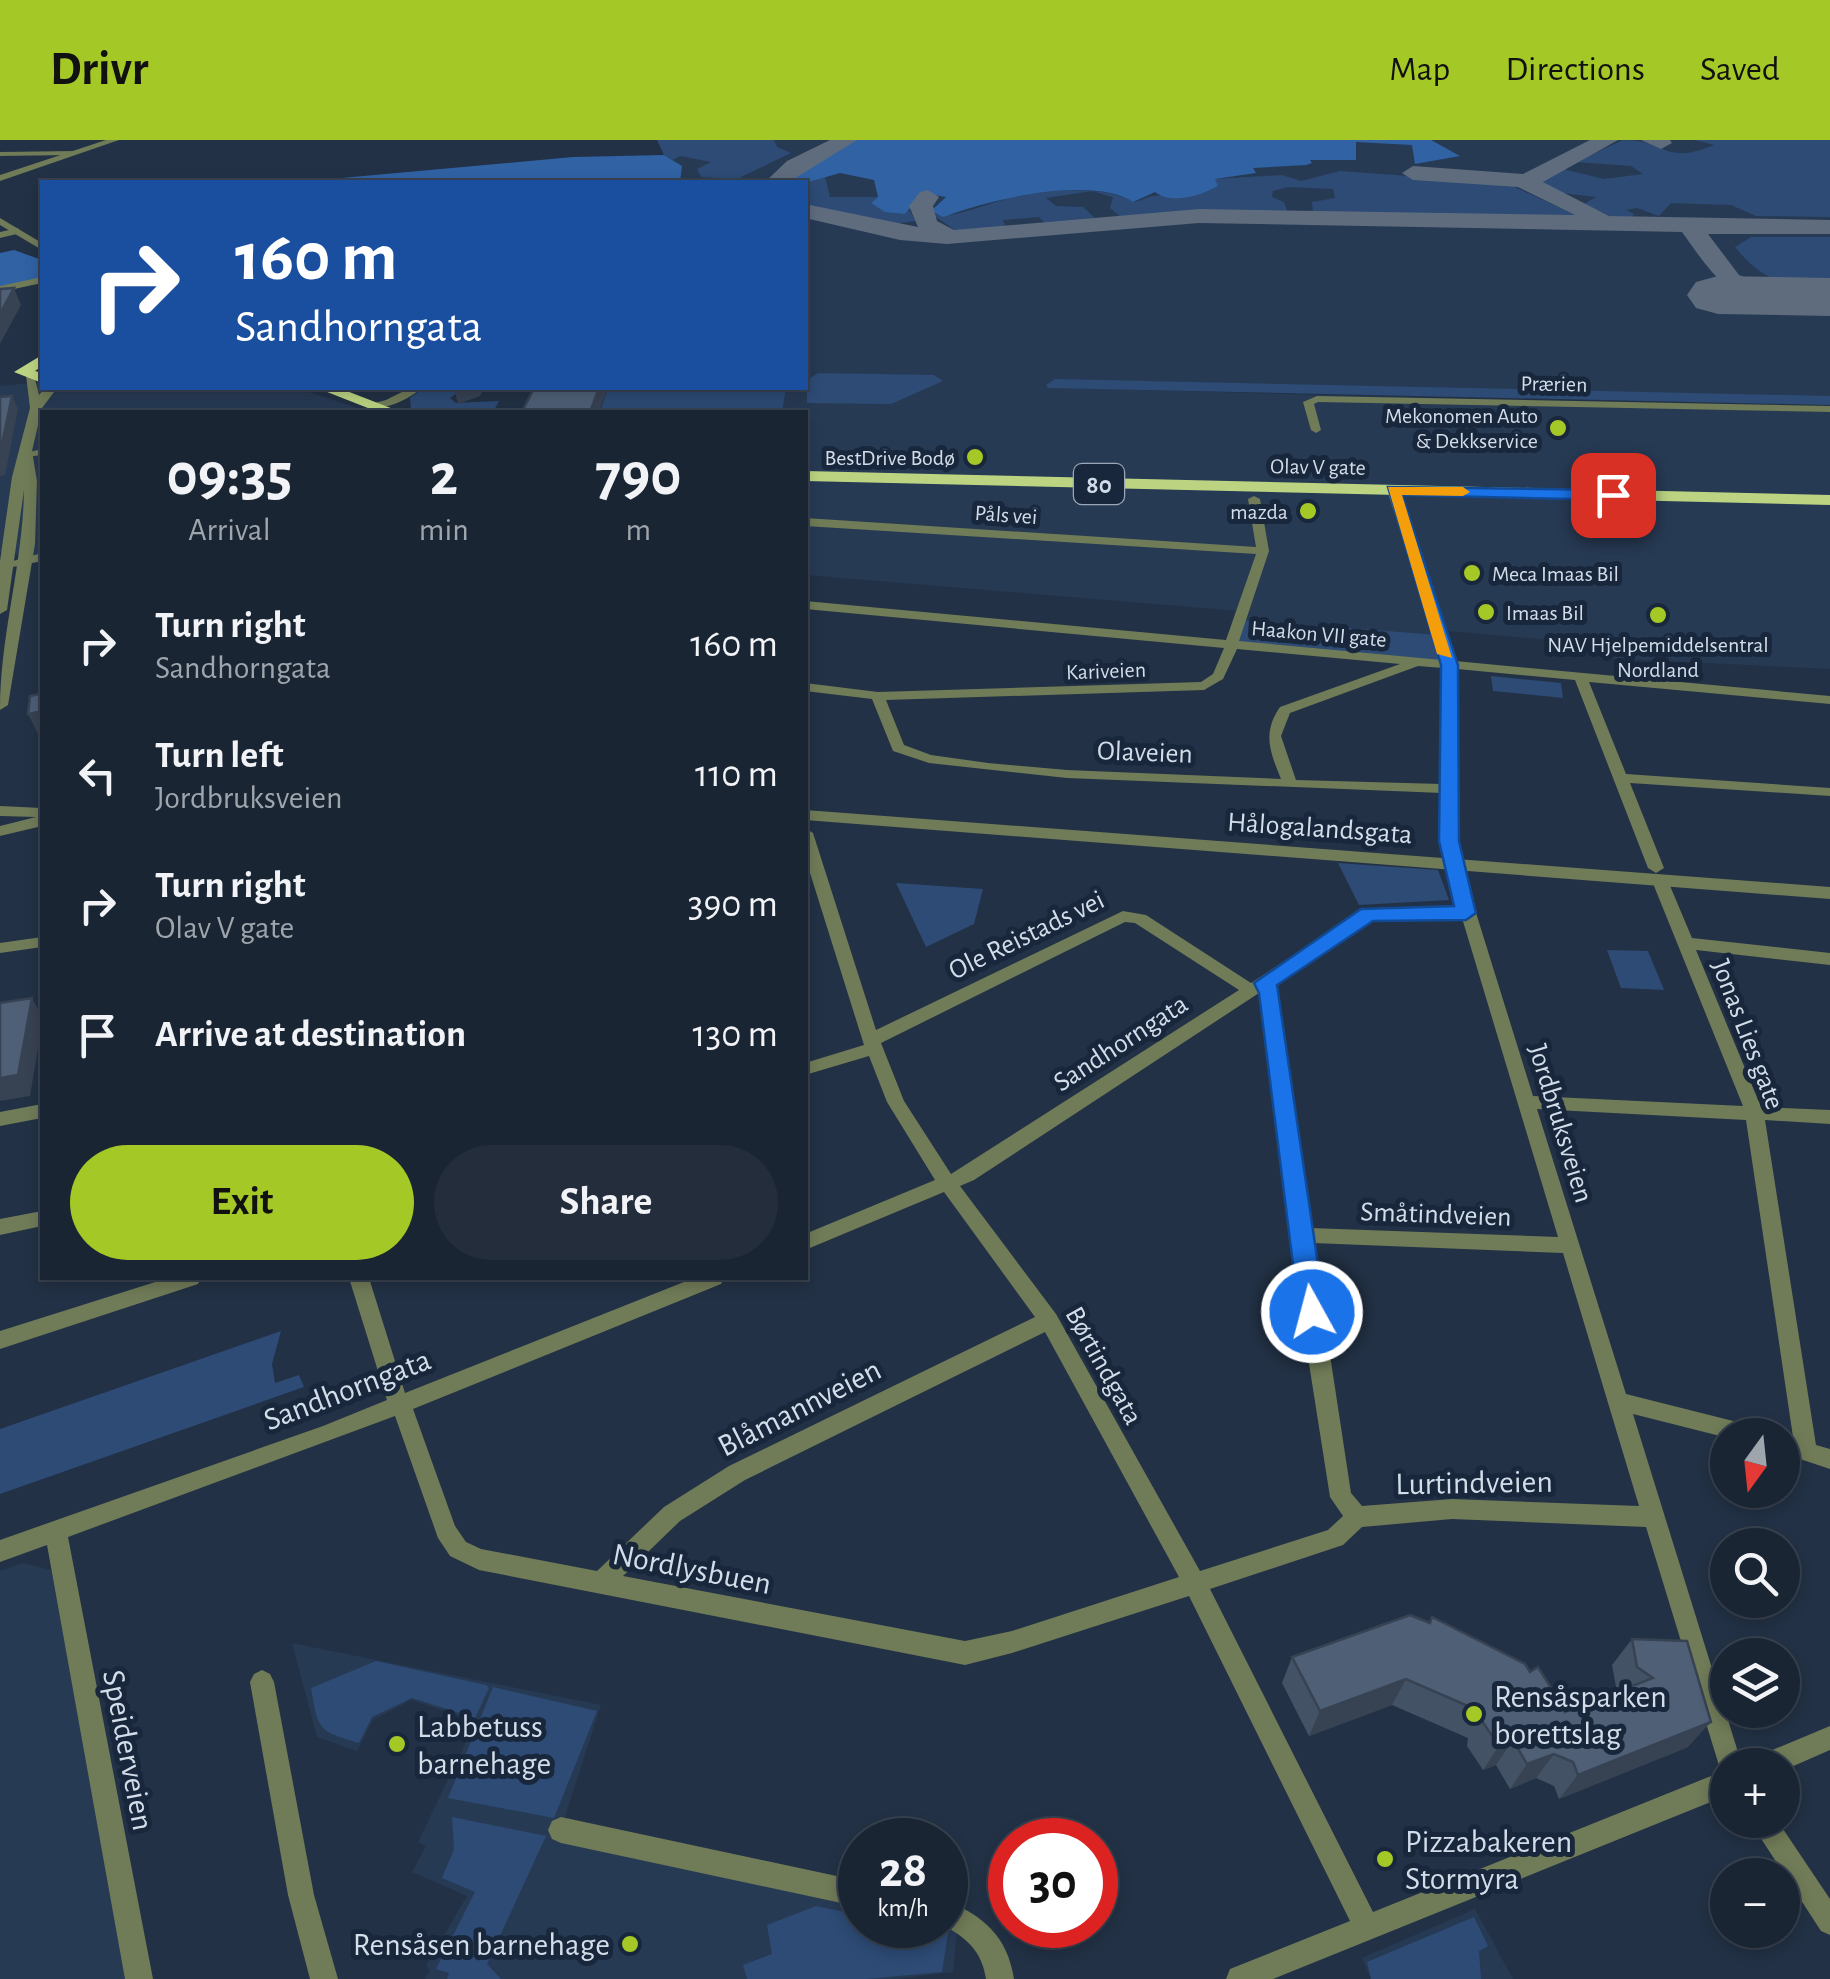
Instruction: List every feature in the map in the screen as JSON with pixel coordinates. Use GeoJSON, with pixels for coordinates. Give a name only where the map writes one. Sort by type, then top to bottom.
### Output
{"type":"FeatureCollection","features":[{"type":"Feature","properties":{"kind":"highway"},"geometry":{"type":"LineString","coordinates":[[2,374],[35,367]]}},
{"type":"Feature","properties":{"kind":"highway"},"geometry":{"type":"LineString","coordinates":[[331,390],[383,404]]}},
{"type":"Feature","properties":{"kind":"highway"},"geometry":{"type":"LineString","coordinates":[[353,390],[383,404]]}},
{"type":"Feature","properties":{"kind":"highway","name":"Olav V gate"},"geometry":{"type":"LineString","coordinates":[[808,476],[1830,500]]}},
{"type":"Feature","properties":{"kind":"street"},"geometry":{"type":"LineString","coordinates":[[3,176],[115,140]]}},
{"type":"Feature","properties":{"kind":"street"},"geometry":{"type":"LineString","coordinates":[[0,154],[70,153]]}},
{"type":"Feature","properties":{"kind":"street"},"geometry":{"type":"LineString","coordinates":[[0,221],[40,246]]}},
{"type":"Feature","properties":{"kind":"street"},"geometry":{"type":"LineString","coordinates":[[0,234],[18,231]]}},
{"type":"Feature","properties":{"kind":"street"},"geometry":{"type":"LineString","coordinates":[[0,289],[40,280]]}},
{"type":"Feature","properties":{"kind":"street"},"geometry":{"type":"LineString","coordinates":[[0,704],[35,453],[35,367]]}},
{"type":"Feature","properties":{"kind":"street"},"geometry":{"type":"LineString","coordinates":[[36,408],[50,390]]}},
{"type":"Feature","properties":{"kind":"street"},"geometry":{"type":"LineString","coordinates":[[383,404],[413,390]]}},
{"type":"Feature","properties":{"kind":"street","name":"Prærien"},"geometry":{"type":"LineString","coordinates":[[1316,430],[1308,402],[1317,399],[1830,409]]}},
{"type":"Feature","properties":{"kind":"street","name":"Jordbruksveien"},"geometry":{"type":"LineString","coordinates":[[1393,490],[1450,665],[1448,789],[1452,858],[1466,913],[1725,1748]]}},
{"type":"Feature","properties":{"kind":"street","name":"Kariveien"},"geometry":{"type":"LineString","coordinates":[[808,686],[878,696],[1204,686],[1218,676],[1232,646],[1264,551],[1254,499]]}},
{"type":"Feature","properties":{"kind":"street","name":"Påls vei"},"geometry":{"type":"LineString","coordinates":[[808,522],[1264,551]]}},
{"type":"Feature","properties":{"kind":"street"},"geometry":{"type":"LineString","coordinates":[[18,563],[40,560]]}},
{"type":"Feature","properties":{"kind":"street"},"geometry":{"type":"LineString","coordinates":[[0,610],[18,563]]}},
{"type":"Feature","properties":{"kind":"street","name":"Haakon VII gate"},"geometry":{"type":"LineString","coordinates":[[808,605],[1830,700]]}},
{"type":"Feature","properties":{"kind":"street"},"geometry":{"type":"LineString","coordinates":[[1289,781],[1272,734],[1274,723],[1285,710],[1419,662]]}},
{"type":"Feature","properties":{"kind":"street","name":"Jonas Lies gate"},"geometry":{"type":"LineString","coordinates":[[1581,678],[1683,943],[1754,1111],[1806,1449]]}},
{"type":"Feature","properties":{"kind":"street","name":"Olaveien"},"geometry":{"type":"LineString","coordinates":[[878,696],[898,748],[915,758],[1046,773],[1448,789]]}},
{"type":"Feature","properties":{"kind":"street"},"geometry":{"type":"LineString","coordinates":[[1619,778],[1830,792]]}},
{"type":"Feature","properties":{"kind":"street","name":"Hålogalandsgata"},"geometry":{"type":"LineString","coordinates":[[808,803],[1658,874],[1830,893]]}},
{"type":"Feature","properties":{"kind":"street"},"geometry":{"type":"LineString","coordinates":[[40,811],[0,812],[0,829],[40,821]]}},
{"type":"Feature","properties":{"kind":"street","name":"Hålogalandsgata"},"geometry":{"type":"LineString","coordinates":[[808,815],[1452,858]]}},
{"type":"Feature","properties":{"kind":"street","name":"Børtindgata"},"geometry":{"type":"LineString","coordinates":[[810,872],[896,1102],[949,1184],[1049,1320],[1194,1582],[1366,1926]]}},
{"type":"Feature","properties":{"kind":"street","name":"Hålogalandsgata"},"geometry":{"type":"LineString","coordinates":[[1658,874],[1830,880]]}},
{"type":"Feature","properties":{"kind":"street","name":"Sandhorngata"},"geometry":{"type":"LineString","coordinates":[[808,1241],[949,1184],[1058,1118],[1369,914],[1466,913]]}},
{"type":"Feature","properties":{"kind":"street","name":"Ole Reistads vei"},"geometry":{"type":"LineString","coordinates":[[808,1068],[873,1044],[1124,916],[1140,919],[1258,987]]}},
{"type":"Feature","properties":{"kind":"street"},"geometry":{"type":"LineString","coordinates":[[0,948],[40,942]]}},
{"type":"Feature","properties":{"kind":"street"},"geometry":{"type":"LineString","coordinates":[[1683,943],[1830,958]]}},
{"type":"Feature","properties":{"kind":"street"},"geometry":{"type":"LineString","coordinates":[[1258,987],[1270,993],[1341,1497],[1357,1517]]}},
{"type":"Feature","properties":{"kind":"street"},"geometry":{"type":"LineString","coordinates":[[1526,1102],[1830,1118]]}},
{"type":"Feature","properties":{"kind":"street"},"geometry":{"type":"LineString","coordinates":[[0,1119],[40,1110]]}},
{"type":"Feature","properties":{"kind":"street"},"geometry":{"type":"LineString","coordinates":[[0,1227],[40,1219]]}},
{"type":"Feature","properties":{"kind":"street","name":"Småtindveien"},"geometry":{"type":"LineString","coordinates":[[1302,1235],[1567,1246]]}},
{"type":"Feature","properties":{"kind":"street"},"geometry":{"type":"LineString","coordinates":[[0,1340],[185,1280]]}},
{"type":"Feature","properties":{"kind":"street","name":"Nordlysbuen"},"geometry":{"type":"LineString","coordinates":[[360,1280],[446,1530],[458,1548],[478,1559],[965,1653],[1194,1582]]}},
{"type":"Feature","properties":{"kind":"street","name":"Sandhorngata"},"geometry":{"type":"LineString","coordinates":[[0,1552],[400,1404],[709,1280]]}},
{"type":"Feature","properties":{"kind":"street","name":"Blåmannveien"},"geometry":{"type":"LineString","coordinates":[[600,1583],[672,1514],[737,1473],[1049,1320]]}},
{"type":"Feature","properties":{"kind":"street"},"geometry":{"type":"LineString","coordinates":[[1619,1402],[1710,1424]]}},
{"type":"Feature","properties":{"kind":"street"},"geometry":{"type":"LineString","coordinates":[[1800,1448],[1830,1459]]}},
{"type":"Feature","properties":{"kind":"street","name":"Lurtindveien"},"geometry":{"type":"LineString","coordinates":[[1194,1582],[1335,1538],[1357,1517],[1452,1509],[1651,1517]]}},
{"type":"Feature","properties":{"kind":"street","name":"Speiderveien"},"geometry":{"type":"LineString","coordinates":[[56,1532],[139,1979]]}},
{"type":"Feature","properties":{"kind":"street"},"geometry":{"type":"LineString","coordinates":[[262,1682],[301,1895],[324,1979]]}},
{"type":"Feature","properties":{"kind":"street"},"geometry":{"type":"LineString","coordinates":[[1800,1751],[1830,1738]]}},
{"type":"Feature","properties":{"kind":"street"},"geometry":{"type":"LineString","coordinates":[[1240,1979],[1710,1789]]}},
{"type":"Feature","properties":{"kind":"street"},"geometry":{"type":"LineString","coordinates":[[561,1830],[838,1889]]}},
{"type":"Feature","properties":{"kind":"street"},"geometry":{"type":"LineString","coordinates":[[1774,1838],[1830,1922]]}},
{"type":"Feature","properties":{"kind":"street"},"geometry":{"type":"LineString","coordinates":[[968,1924],[986,1940],[1000,1979]]}},
{"type":"Feature","properties":{"kind":"shaded area"},"geometry":{"type":"Polygon","coordinates":[[[657,140],[774,140],[777,147],[791,153],[737,179],[701,177],[697,169],[711,162],[680,156],[673,160],[664,155],[657,140]]]}},
{"type":"Feature","properties":{"kind":"shaded area"},"geometry":{"type":"Polygon","coordinates":[[[672,140],[1830,140],[1830,401],[1108,389],[1830,409],[1830,669],[1602,658],[1594,644],[1438,630],[1450,665],[1232,646],[1241,611],[808,575],[808,410],[678,410],[675,390],[808,390],[808,180],[616,180],[681,153],[672,140]]]}},
{"type":"Feature","properties":{"kind":"shaded area"},"geometry":{"type":"Polygon","coordinates":[[[855,140],[1431,140],[1460,156],[1415,164],[1412,145],[1356,142],[1356,160],[1310,160],[1312,163],[1306,165],[1253,168],[1256,173],[1215,179],[1218,186],[1185,198],[1168,198],[1155,192],[1133,202],[1115,194],[1066,190],[1012,198],[943,217],[931,211],[946,197],[923,193],[905,214],[885,212],[871,203],[878,197],[874,180],[840,173],[808,182],[787,177],[855,140]]]}},
{"type":"Feature","properties":{"kind":"shaded area"},"geometry":{"type":"Polygon","coordinates":[[[1623,140],[1685,153],[1714,145],[1695,140],[1830,140],[1830,217],[1756,216],[1731,205],[1671,203],[1659,216],[1637,208],[1626,210],[1634,214],[1631,218],[1610,216],[1584,204],[1596,197],[1562,193],[1544,185],[1544,179],[1559,168],[1604,179],[1643,174],[1631,166],[1575,162],[1623,140]]]}},
{"type":"Feature","properties":{"kind":"shaded area"},"geometry":{"type":"Polygon","coordinates":[[[664,155],[682,166],[680,180],[319,180],[573,157],[664,155]]]}},
{"type":"Feature","properties":{"kind":"shaded area"},"geometry":{"type":"Polygon","coordinates":[[[1340,171],[1506,183],[1580,217],[1319,214],[1313,212],[1312,202],[1335,198],[1333,189],[1288,187],[1273,191],[1272,197],[1284,202],[1287,210],[1278,214],[1121,217],[1110,208],[1113,197],[1093,191],[1135,202],[1158,195],[1199,194],[1218,186],[1214,179],[1282,175],[1301,181],[1340,171]]]}},
{"type":"Feature","properties":{"kind":"shaded area"},"geometry":{"type":"Polygon","coordinates":[[[825,176],[830,197],[878,197],[872,202],[905,214],[909,210],[916,221],[880,226],[808,208],[808,182],[825,176]]]}},
{"type":"Feature","properties":{"kind":"shaded area"},"geometry":{"type":"Polygon","coordinates":[[[1091,191],[1046,198],[1056,206],[1083,207],[1095,218],[1089,223],[1048,227],[1039,217],[1003,220],[1007,231],[959,233],[932,214],[955,214],[1045,192],[1091,191]]]}},
{"type":"Feature","properties":{"kind":"shaded area"},"geometry":{"type":"Polygon","coordinates":[[[1751,237],[1830,237],[1830,283],[1787,282],[1766,275],[1735,247],[1751,237]]]}},
{"type":"Feature","properties":{"kind":"shaded area"},"geometry":{"type":"Polygon","coordinates":[[[14,250],[40,259],[40,282],[0,292],[0,253],[14,250]]]}},
{"type":"Feature","properties":{"kind":"shaded area"},"geometry":{"type":"Polygon","coordinates":[[[818,373],[934,375],[943,381],[891,404],[807,403],[808,379],[818,373]]]}},
{"type":"Feature","properties":{"kind":"shaded area"},"geometry":{"type":"Polygon","coordinates":[[[1055,379],[1830,396],[1830,405],[1048,388],[1046,385],[1055,379]]]}},
{"type":"Feature","properties":{"kind":"shaded area"},"geometry":{"type":"Polygon","coordinates":[[[40,382],[40,390],[303,390],[363,410],[40,410],[40,558],[0,552],[0,386],[40,382]]]}},
{"type":"Feature","properties":{"kind":"shaded area"},"geometry":{"type":"Polygon","coordinates":[[[420,390],[461,390],[450,398],[456,403],[499,401],[494,410],[414,410],[410,398],[420,390]]]}},
{"type":"Feature","properties":{"kind":"shaded area"},"geometry":{"type":"Polygon","coordinates":[[[600,390],[786,390],[782,410],[601,410],[607,391],[600,390]]]}},
{"type":"Feature","properties":{"kind":"shaded area"},"geometry":{"type":"Polygon","coordinates":[[[1239,620],[1439,635],[1450,665],[1232,646],[1239,620]]]}},
{"type":"Feature","properties":{"kind":"shaded area"},"geometry":{"type":"Polygon","coordinates":[[[1491,676],[1561,683],[1563,698],[1493,691],[1491,676]]]}},
{"type":"Feature","properties":{"kind":"shaded area"},"geometry":{"type":"Polygon","coordinates":[[[1338,863],[1438,870],[1449,900],[1359,905],[1338,863]]]}},
{"type":"Feature","properties":{"kind":"shaded area"},"geometry":{"type":"Polygon","coordinates":[[[896,883],[983,889],[974,924],[926,947],[896,883]]]}},
{"type":"Feature","properties":{"kind":"shaded area"},"geometry":{"type":"Polygon","coordinates":[[[1607,950],[1648,951],[1664,990],[1621,988],[1607,950]]]}},
{"type":"Feature","properties":{"kind":"shaded area"},"geometry":{"type":"Polygon","coordinates":[[[281,1331],[272,1364],[275,1383],[299,1375],[304,1387],[0,1494],[0,1429],[281,1331]]]}},
{"type":"Feature","properties":{"kind":"shaded area"},"geometry":{"type":"Polygon","coordinates":[[[23,1563],[51,1570],[128,1979],[0,1979],[0,1571],[23,1563]]]}},
{"type":"Feature","properties":{"kind":"shaded area"},"geometry":{"type":"Polygon","coordinates":[[[292,1643],[601,1705],[558,1838],[838,1902],[838,1948],[955,1948],[953,1972],[896,1979],[425,1979],[430,1970],[426,1966],[467,1896],[412,1872],[426,1846],[418,1842],[476,1721],[411,1700],[373,1720],[357,1751],[317,1737],[292,1643]]]}},
{"type":"Feature","properties":{"kind":"shaded area"},"geometry":{"type":"Polygon","coordinates":[[[376,1661],[489,1688],[475,1718],[412,1698],[372,1717],[359,1743],[322,1727],[311,1688],[376,1661]]]}},
{"type":"Feature","properties":{"kind":"shaded area"},"geometry":{"type":"Polygon","coordinates":[[[493,1687],[597,1711],[554,1818],[448,1798],[493,1687]]]}},
{"type":"Feature","properties":{"kind":"shaded area"},"geometry":{"type":"Polygon","coordinates":[[[452,1817],[546,1836],[487,1964],[501,1979],[447,1979],[449,1973],[436,1969],[475,1892],[442,1878],[454,1849],[452,1817]]]}},
{"type":"Feature","properties":{"kind":"shaded area"},"geometry":{"type":"Polygon","coordinates":[[[816,1906],[838,1910],[838,1948],[946,1948],[942,1972],[866,1979],[747,1979],[743,1965],[772,1954],[767,1925],[816,1906]]]}},
{"type":"Feature","properties":{"kind":"shaded area"},"geometry":{"type":"Polygon","coordinates":[[[1475,1909],[1513,1979],[1371,1979],[1362,1958],[1475,1909]]]}},
{"type":"Feature","properties":{"kind":"shaded area"},"geometry":{"type":"Polygon","coordinates":[[[1474,1917],[1488,1946],[1479,1951],[1481,1979],[1371,1979],[1367,1962],[1474,1917]]]}},
{"type":"Feature","properties":{"kind":"building"},"geometry":{"type":"Polygon","coordinates":[[[14,288],[0,314],[0,289],[14,288]]]}},
{"type":"Feature","properties":{"kind":"building"},"geometry":{"type":"Polygon","coordinates":[[[533,390],[598,390],[591,410],[523,410],[533,390]]]}},
{"type":"Feature","properties":{"kind":"building"},"geometry":{"type":"Polygon","coordinates":[[[12,396],[0,454],[0,397],[12,396]]]}},
{"type":"Feature","properties":{"kind":"building"},"geometry":{"type":"Polygon","coordinates":[[[40,694],[40,720],[37,721],[38,712],[28,714],[30,696],[40,694]]]}},
{"type":"Feature","properties":{"kind":"building"},"geometry":{"type":"Polygon","coordinates":[[[32,998],[18,1075],[0,1078],[0,1003],[32,998]]]}},
{"type":"Feature","properties":{"kind":"building"},"geometry":{"type":"Polygon","coordinates":[[[1410,1615],[1430,1623],[1432,1617],[1525,1664],[1530,1672],[1538,1667],[1556,1696],[1563,1698],[1565,1712],[1653,1678],[1637,1667],[1632,1639],[1687,1641],[1710,1722],[1578,1775],[1573,1762],[1554,1754],[1527,1764],[1513,1740],[1499,1746],[1482,1721],[1484,1713],[1406,1679],[1320,1711],[1292,1657],[1410,1615]]]}},
{"type":"Feature","properties":{"kind":"taxiway"},"geometry":{"type":"LineString","coordinates":[[778,180],[795,166],[846,140]]}},
{"type":"Feature","properties":{"kind":"taxiway"},"geometry":{"type":"LineString","coordinates":[[1532,185],[1532,177],[1607,140]]}},
{"type":"Feature","properties":{"kind":"taxiway"},"geometry":{"type":"LineString","coordinates":[[1652,140],[1661,143]]}},
{"type":"Feature","properties":{"kind":"taxiway"},"geometry":{"type":"LineString","coordinates":[[1413,173],[1523,181],[1599,218]]}},
{"type":"Feature","properties":{"kind":"taxiway"},"geometry":{"type":"LineString","coordinates":[[928,197],[921,206],[924,218],[932,229],[946,236]]}},
{"type":"Feature","properties":{"kind":"taxiway"},"geometry":{"type":"LineString","coordinates":[[808,212],[900,233],[946,236]]}},
{"type":"Feature","properties":{"kind":"taxiway"},"geometry":{"type":"LineString","coordinates":[[946,236],[1199,216],[1830,227]]}},
{"type":"Feature","properties":{"kind":"taxiway"},"geometry":{"type":"LineString","coordinates":[[1708,225],[1694,231],[1730,280],[1770,296]]}},
{"type":"Feature","properties":{"kind":"runway"},"geometry":{"type":"LineString","coordinates":[[1718,295],[1830,297]]}},
{"type":"Feature","properties":{"kind":"slow traffic"},"geometry":{"type":"LineString","coordinates":[[1446,654],[1393,490],[1463,492]]}},
{"type":"Feature","properties":{"kind":"place","name":"Mekonomen Auto & Dekkservice"},"geometry":{"type":"Point","coordinates":[1558,428]}},
{"type":"Feature","properties":{"kind":"place","name":"BestDrive Bodø"},"geometry":{"type":"Point","coordinates":[975,457]}},
{"type":"Feature","properties":{"kind":"place","name":"mazda"},"geometry":{"type":"Point","coordinates":[1308,511]}},
{"type":"Feature","properties":{"kind":"place","name":"Meca Imaas Bil"},"geometry":{"type":"Point","coordinates":[1472,573]}},
{"type":"Feature","properties":{"kind":"place","name":"Imaas Bil"},"geometry":{"type":"Point","coordinates":[1486,612]}},
{"type":"Feature","properties":{"kind":"place","name":"NAV Hjelpemiddelsentral Nordland"},"geometry":{"type":"Point","coordinates":[1658,615]}},
{"type":"Feature","properties":{"kind":"place","name":"Rensåsparken borettslag"},"geometry":{"type":"Point","coordinates":[1474,1714]}},
{"type":"Feature","properties":{"kind":"place","name":"Labbetuss barnehage"},"geometry":{"type":"Point","coordinates":[397,1744]}},
{"type":"Feature","properties":{"kind":"place","name":"Pizzabakeren Stormyra"},"geometry":{"type":"Point","coordinates":[1385,1859]}},
{"type":"Feature","properties":{"kind":"place","name":"Rensåsen barnehage"},"geometry":{"type":"Point","coordinates":[630,1944]}},
{"type":"Feature","properties":{"kind":"route"},"geometry":{"type":"LineString","coordinates":[[1312,1312],[1270,993],[1265,983],[1369,914],[1384,910],[1466,913],[1449,841],[1450,665],[1393,490],[1613,495]]}}]}
